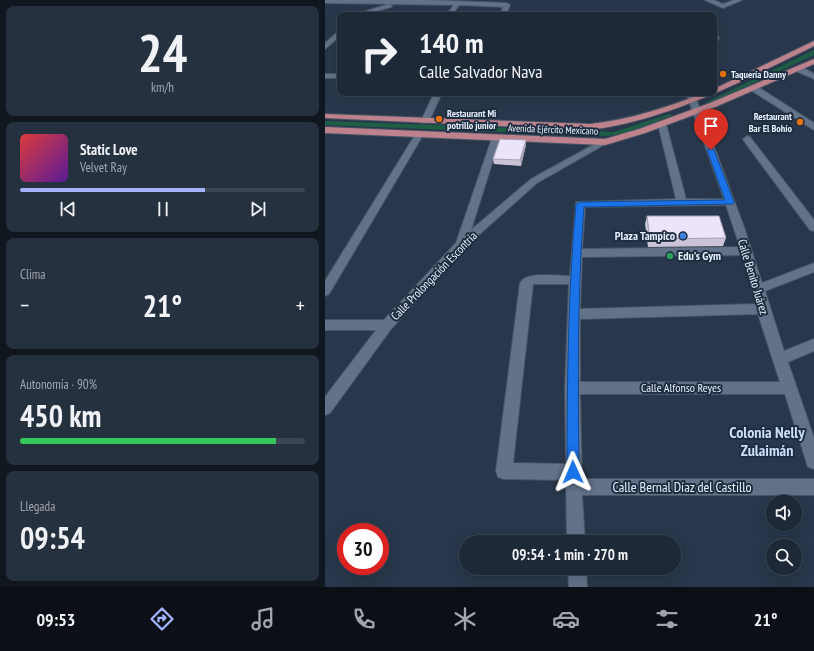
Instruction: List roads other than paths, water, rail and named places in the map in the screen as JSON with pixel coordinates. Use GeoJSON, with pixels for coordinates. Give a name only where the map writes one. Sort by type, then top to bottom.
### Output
{"type":"FeatureCollection","features":[{"type":"Feature","properties":{"kind":"main road"},"geometry":{"type":"LineString","coordinates":[[717,91],[814,44]]}},
{"type":"Feature","properties":{"kind":"main road","name":"Avenida Ejército Mexicano"},"geometry":{"type":"LineString","coordinates":[[717,94],[755,89],[814,61]]}},
{"type":"Feature","properties":{"kind":"main road","name":"Avenida Ejército Mexicano"},"geometry":{"type":"LineString","coordinates":[[325,116],[590,127],[629,121],[691,98],[705,96]]}},
{"type":"Feature","properties":{"kind":"main road","name":"Avenida Ejército Mexicano"},"geometry":{"type":"LineString","coordinates":[[325,130],[605,142],[627,137],[662,124],[691,98]]}},
{"type":"Feature","properties":{"kind":"street"},"geometry":{"type":"LineString","coordinates":[[708,0],[723,6],[739,0]]}},
{"type":"Feature","properties":{"kind":"street"},"geometry":{"type":"LineString","coordinates":[[326,1],[413,1],[429,3],[507,5],[504,12]]}},
{"type":"Feature","properties":{"kind":"street"},"geometry":{"type":"LineString","coordinates":[[325,9],[334,1]]}},
{"type":"Feature","properties":{"kind":"street"},"geometry":{"type":"LineString","coordinates":[[368,12],[413,1]]}},
{"type":"Feature","properties":{"kind":"street"},"geometry":{"type":"LineString","coordinates":[[451,12],[457,4]]}},
{"type":"Feature","properties":{"kind":"street"},"geometry":{"type":"LineString","coordinates":[[325,47],[337,35]]}},
{"type":"Feature","properties":{"kind":"street"},"geometry":{"type":"LineString","coordinates":[[799,69],[814,77]]}},
{"type":"Feature","properties":{"kind":"street"},"geometry":{"type":"LineString","coordinates":[[325,76],[337,76]]}},
{"type":"Feature","properties":{"kind":"street"},"geometry":{"type":"LineString","coordinates":[[755,89],[814,126]]}},
{"type":"Feature","properties":{"kind":"street"},"geometry":{"type":"LineString","coordinates":[[425,121],[438,96]]}},
{"type":"Feature","properties":{"kind":"street","name":"Calle Benito Juárez"},"geometry":{"type":"LineString","coordinates":[[691,98],[730,202],[759,289],[763,309],[814,461]]}},
{"type":"Feature","properties":{"kind":"street"},"geometry":{"type":"LineString","coordinates":[[662,124],[682,203]]}},
{"type":"Feature","properties":{"kind":"street"},"geometry":{"type":"LineString","coordinates":[[325,291],[419,135]]}},
{"type":"Feature","properties":{"kind":"street"},"geometry":{"type":"LineString","coordinates":[[461,245],[496,138]]}},
{"type":"Feature","properties":{"kind":"street"},"geometry":{"type":"LineString","coordinates":[[747,139],[814,227]]}},
{"type":"Feature","properties":{"kind":"street","name":"Calle Prolongación Escontría"},"geometry":{"type":"LineString","coordinates":[[325,408],[387,325],[461,245],[534,182],[605,142]]}},
{"type":"Feature","properties":{"kind":"street"},"geometry":{"type":"LineString","coordinates":[[576,535],[573,480],[572,388],[576,253],[580,204],[730,202]]}},
{"type":"Feature","properties":{"kind":"street"},"geometry":{"type":"LineString","coordinates":[[576,253],[746,251]]}},
{"type":"Feature","properties":{"kind":"street"},"geometry":{"type":"LineString","coordinates":[[759,289],[814,267]]}},
{"type":"Feature","properties":{"kind":"street","name":"Calle Bernal Díaz del Castillo"},"geometry":{"type":"LineString","coordinates":[[576,280],[531,280],[526,283],[504,471],[573,480],[814,487]]}},
{"type":"Feature","properties":{"kind":"street"},"geometry":{"type":"LineString","coordinates":[[575,314],[763,309]]}},
{"type":"Feature","properties":{"kind":"street"},"geometry":{"type":"LineString","coordinates":[[325,325],[387,325]]}},
{"type":"Feature","properties":{"kind":"street"},"geometry":{"type":"LineString","coordinates":[[780,359],[814,345]]}},
{"type":"Feature","properties":{"kind":"street","name":"Calle Alfonso Reyes"},"geometry":{"type":"LineString","coordinates":[[572,388],[790,388]]}},
{"type":"Feature","properties":{"kind":"street"},"geometry":{"type":"LineString","coordinates":[[577,575],[578,587]]}},
{"type":"Feature","properties":{"kind":"place","name":"Taquería Danny"},"geometry":{"type":"Point","coordinates":[723,74]}},
{"type":"Feature","properties":{"kind":"place","name":"Restaurant Mi potrillo junior"},"geometry":{"type":"Point","coordinates":[439,119]}},
{"type":"Feature","properties":{"kind":"place","name":"Restaurant Bar El Bohío"},"geometry":{"type":"Point","coordinates":[800,122]}},
{"type":"Feature","properties":{"kind":"place","name":"Plaza Tampico"},"geometry":{"type":"Point","coordinates":[683,236]}},
{"type":"Feature","properties":{"kind":"place","name":"Edu's Gym"},"geometry":{"type":"Point","coordinates":[670,256]}},
{"type":"Feature","properties":{"kind":"district","name":"Colonia Nelly Zulaimán"},"geometry":{"type":"Point","coordinates":[767,441]}}]}
